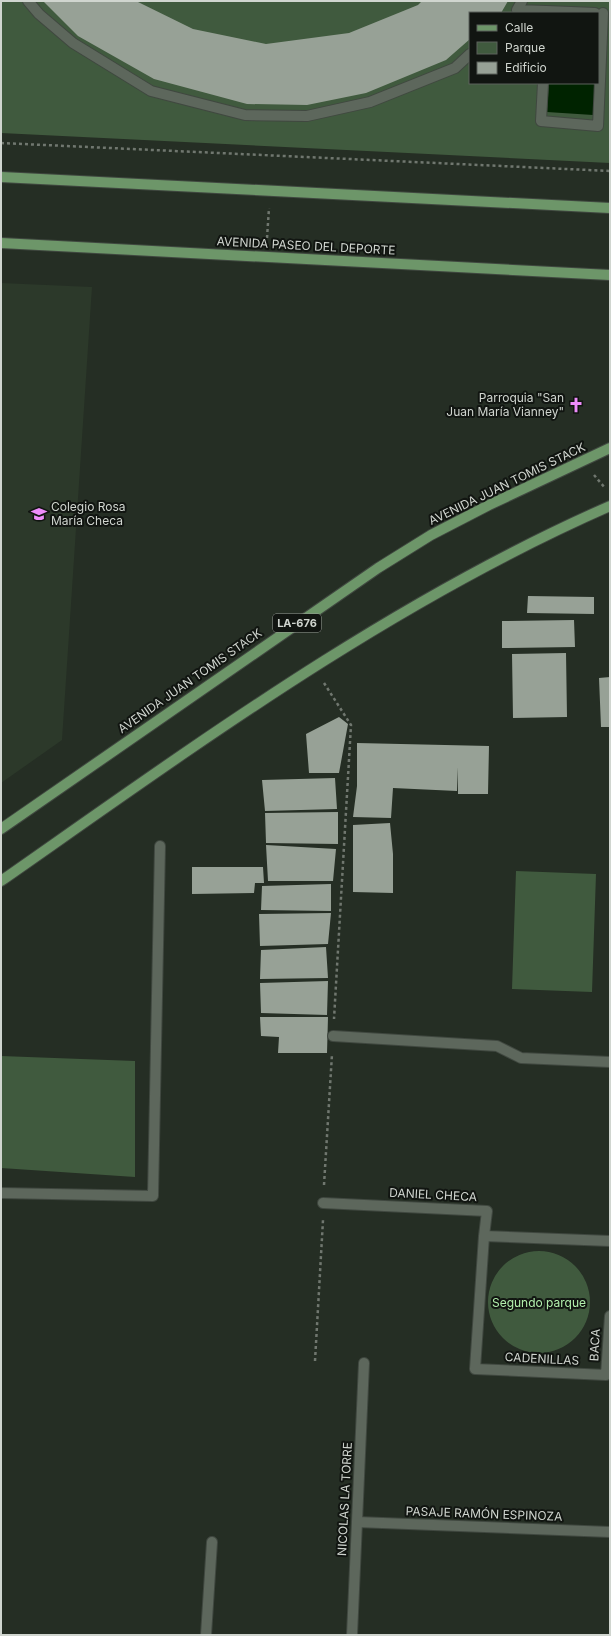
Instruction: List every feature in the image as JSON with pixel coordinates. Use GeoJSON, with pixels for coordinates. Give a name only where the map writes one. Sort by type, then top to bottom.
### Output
{"type":"FeatureCollection","features":[{"type":"Feature","properties":{"kind":"main road"},"geometry":{"type":"LineString","coordinates":[[1,177],[270,192],[610,208]]}},
{"type":"Feature","properties":{"kind":"main road","name":"AVENIDA PASEO DEL DEPORTE"},"geometry":{"type":"LineString","coordinates":[[1,243],[610,275]]}},
{"type":"Feature","properties":{"kind":"main road","name":"AVENIDA JUAN TOMIS STACK"},"geometry":{"type":"LineString","coordinates":[[1,829],[378,568],[431,535],[489,505],[584,462],[610,448]]}},
{"type":"Feature","properties":{"kind":"main road"},"geometry":{"type":"LineString","coordinates":[[1,881],[171,762],[314,666],[467,575],[564,526],[610,506]]}},
{"type":"Feature","properties":{"kind":"street"},"geometry":{"type":"LineString","coordinates":[[28,1],[39,14],[73,43],[151,90],[245,115],[307,116],[370,102],[455,68],[469,55]]}},
{"type":"Feature","properties":{"kind":"street"},"geometry":{"type":"LineString","coordinates":[[518,8],[546,12]]}},
{"type":"Feature","properties":{"kind":"street"},"geometry":{"type":"LineString","coordinates":[[543,84],[541,121],[598,126],[601,13]]}},
{"type":"Feature","properties":{"kind":"street"},"geometry":{"type":"LineString","coordinates":[[1,1193],[153,1196],[160,846]]}},
{"type":"Feature","properties":{"kind":"street"},"geometry":{"type":"LineString","coordinates":[[333,1036],[497,1046],[521,1058],[610,1062]]}},
{"type":"Feature","properties":{"kind":"street","name":"DANIEL CHECA"},"geometry":{"type":"LineString","coordinates":[[323,1203],[486,1211],[476,1369]]}},
{"type":"Feature","properties":{"kind":"street"},"geometry":{"type":"LineString","coordinates":[[484,1236],[610,1241]]}},
{"type":"Feature","properties":{"kind":"street","name":"BACA"},"geometry":{"type":"LineString","coordinates":[[606,1375],[610,1316]]}},
{"type":"Feature","properties":{"kind":"street","name":"NICOLAS LA TORRE"},"geometry":{"type":"LineString","coordinates":[[352,1635],[364,1363]]}},
{"type":"Feature","properties":{"kind":"street","name":"CADENILLAS"},"geometry":{"type":"LineString","coordinates":[[476,1369],[606,1375]]}},
{"type":"Feature","properties":{"kind":"street","name":"PASAJE RAMÓN ESPINOZA"},"geometry":{"type":"LineString","coordinates":[[357,1522],[610,1532]]}},
{"type":"Feature","properties":{"kind":"street"},"geometry":{"type":"LineString","coordinates":[[206,1635],[212,1542]]}},
{"type":"Feature","properties":{"kind":"path"},"geometry":{"type":"LineString","coordinates":[[1,143],[610,170]]}},
{"type":"Feature","properties":{"kind":"path"},"geometry":{"type":"LineString","coordinates":[[265,257],[270,192]]}},
{"type":"Feature","properties":{"kind":"path"},"geometry":{"type":"LineString","coordinates":[[584,462],[606,490]]}},
{"type":"Feature","properties":{"kind":"path"},"geometry":{"type":"LineString","coordinates":[[314,666],[344,713]]}},
{"type":"Feature","properties":{"kind":"shaded area"},"geometry":{"type":"Polygon","coordinates":[[[549,84],[596,84],[593,115],[547,112],[549,84]]]}},
{"type":"Feature","properties":{"kind":"shaded area","name":"Colegio Rosa María Checa"},"geometry":{"type":"Polygon","coordinates":[[[1,283],[92,287],[62,740],[1,783],[1,283]]]}},
{"type":"Feature","properties":{"kind":"green space"},"geometry":{"type":"Polygon","coordinates":[[[1,1],[610,1],[610,163],[1,133],[1,1]]]}},
{"type":"Feature","properties":{"kind":"green space"},"geometry":{"type":"Polygon","coordinates":[[[516,871],[596,874],[592,992],[512,989],[516,871]]]}},
{"type":"Feature","properties":{"kind":"green space"},"geometry":{"type":"Polygon","coordinates":[[[1,1056],[135,1061],[135,1177],[1,1168],[1,1056]]]}},
{"type":"Feature","properties":{"kind":"green space","name":"Segundo parque"},"geometry":{"type":"Polygon","coordinates":[[[539,1251],[558,1255],[575,1266],[586,1283],[590,1302],[586,1321],[575,1338],[558,1349],[539,1353],[520,1349],[503,1338],[492,1321],[488,1302],[492,1283],[503,1266],[520,1255],[539,1251]]]}},
{"type":"Feature","properties":{"kind":"building"},"geometry":{"type":"Polygon","coordinates":[[[43,1],[136,1],[193,29],[266,44],[349,33],[418,5],[422,1],[508,1],[502,12],[469,12],[469,40],[446,60],[366,93],[307,105],[247,104],[154,79],[78,36],[43,1]]]}},
{"type":"Feature","properties":{"kind":"building"},"geometry":{"type":"Polygon","coordinates":[[[528,596],[594,597],[594,614],[527,613],[528,596]]]}},
{"type":"Feature","properties":{"kind":"building"},"geometry":{"type":"Polygon","coordinates":[[[574,620],[575,647],[502,648],[502,621],[574,620]]]}},
{"type":"Feature","properties":{"kind":"building"},"geometry":{"type":"Polygon","coordinates":[[[566,653],[567,717],[513,718],[512,654],[566,653]]]}},
{"type":"Feature","properties":{"kind":"building"},"geometry":{"type":"Polygon","coordinates":[[[610,677],[610,727],[601,727],[599,678],[610,677]]]}},
{"type":"Feature","properties":{"kind":"building"},"geometry":{"type":"Polygon","coordinates":[[[339,717],[348,724],[339,773],[309,773],[306,734],[339,717]]]}},
{"type":"Feature","properties":{"kind":"building"},"geometry":{"type":"Polygon","coordinates":[[[357,743],[489,746],[488,794],[458,794],[458,767],[457,791],[393,788],[391,818],[353,817],[357,786],[357,743]]]}},
{"type":"Feature","properties":{"kind":"building"},"geometry":{"type":"Polygon","coordinates":[[[335,778],[337,809],[265,811],[262,780],[335,778]]]}},
{"type":"Feature","properties":{"kind":"building"},"geometry":{"type":"Polygon","coordinates":[[[338,812],[338,844],[266,843],[265,813],[338,812]]]}},
{"type":"Feature","properties":{"kind":"building"},"geometry":{"type":"Polygon","coordinates":[[[390,823],[393,854],[393,893],[353,892],[353,825],[390,823]]]}},
{"type":"Feature","properties":{"kind":"building"},"geometry":{"type":"Polygon","coordinates":[[[266,845],[336,849],[333,881],[268,881],[266,845]]]}},
{"type":"Feature","properties":{"kind":"building"},"geometry":{"type":"Polygon","coordinates":[[[192,867],[263,867],[264,883],[255,883],[254,893],[192,894],[192,867]]]}},
{"type":"Feature","properties":{"kind":"building"},"geometry":{"type":"Polygon","coordinates":[[[331,884],[331,911],[261,910],[262,886],[331,884]]]}},
{"type":"Feature","properties":{"kind":"building"},"geometry":{"type":"Polygon","coordinates":[[[331,913],[328,944],[260,946],[259,914],[331,913]]]}},
{"type":"Feature","properties":{"kind":"building"},"geometry":{"type":"Polygon","coordinates":[[[326,947],[328,978],[260,979],[261,950],[326,947]]]}},
{"type":"Feature","properties":{"kind":"building"},"geometry":{"type":"Polygon","coordinates":[[[328,981],[327,1015],[261,1013],[260,983],[328,981]]]}},
{"type":"Feature","properties":{"kind":"building"},"geometry":{"type":"Polygon","coordinates":[[[260,1017],[328,1017],[327,1053],[278,1053],[279,1037],[261,1036],[260,1017]]]}},
{"type":"Feature","properties":{"kind":"place","name":"Parroquia \"San Juan María Vianney\""},"geometry":{"type":"Point","coordinates":[576,405]}},
{"type":"Feature","properties":{"kind":"place","name":"Colegio Rosa María Checa"},"geometry":{"type":"Point","coordinates":[39,514]}}]}
